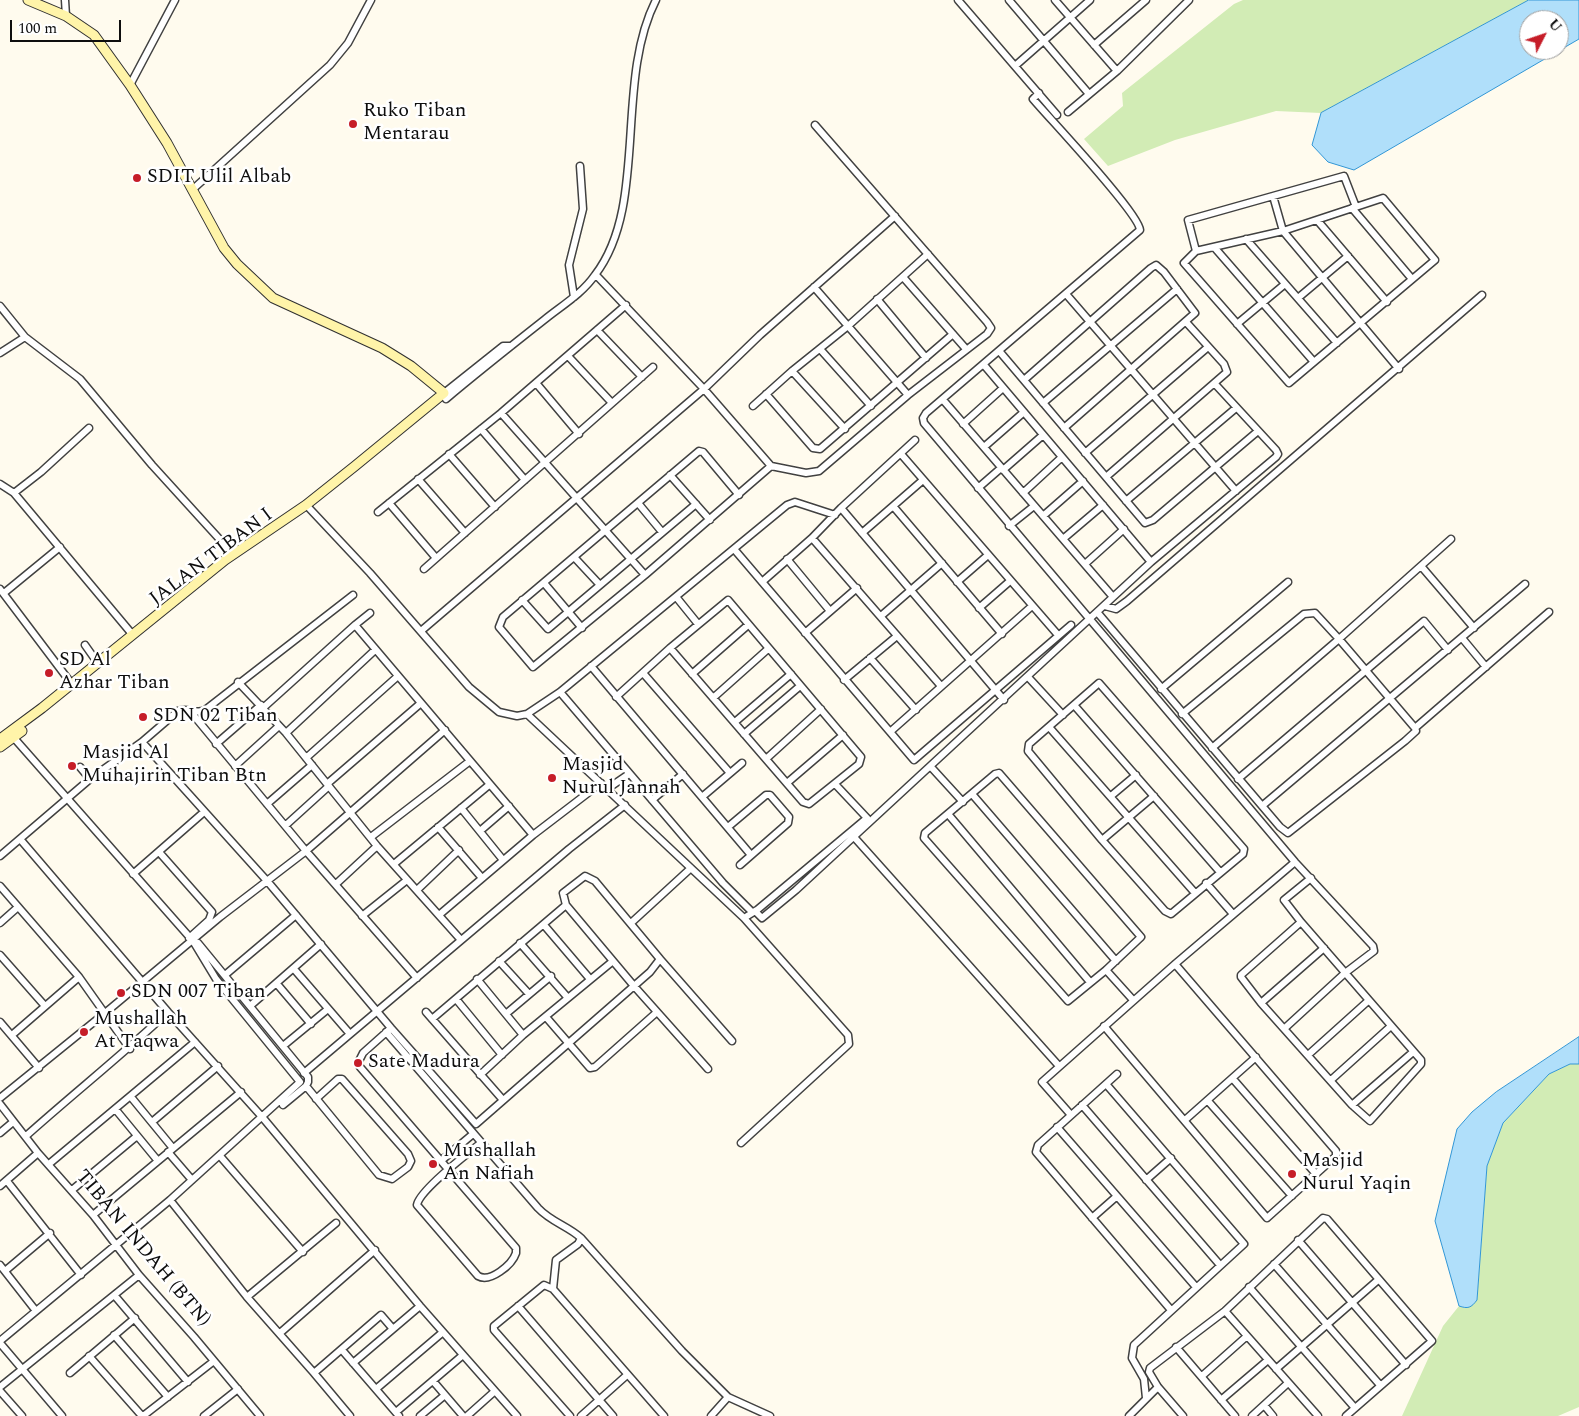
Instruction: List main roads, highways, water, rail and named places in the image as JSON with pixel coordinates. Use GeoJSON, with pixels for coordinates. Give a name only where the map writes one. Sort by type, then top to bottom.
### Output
{"type":"FeatureCollection","features":[{"type":"Feature","properties":{"kind":"water"},"geometry":{"type":"Polygon","coordinates":[[[1529,0],[1579,0],[1579,39],[1569,45],[1569,10],[1519,10],[1519,60],[1543,60],[1354,170],[1328,162],[1312,145],[1321,113],[1529,0]]]}},
{"type":"Feature","properties":{"kind":"water"},"geometry":{"type":"Polygon","coordinates":[[[1579,1037],[1579,1064],[1570,1064],[1549,1074],[1503,1123],[1487,1166],[1477,1300],[1469,1307],[1459,1306],[1435,1221],[1457,1129],[1472,1112],[1496,1092],[1579,1037]]]}},
{"type":"Feature","properties":{"kind":"place","name":"Ruko Tiban Mentarau"},"geometry":{"type":"Point","coordinates":[353,124]}},
{"type":"Feature","properties":{"kind":"place","name":"SDIT Ulil Albab"},"geometry":{"type":"Point","coordinates":[137,178]}},
{"type":"Feature","properties":{"kind":"place","name":"SD Al Azhar Tiban"},"geometry":{"type":"Point","coordinates":[49,673]}},
{"type":"Feature","properties":{"kind":"place","name":"SDN 02 Tiban"},"geometry":{"type":"Point","coordinates":[143,717]}},
{"type":"Feature","properties":{"kind":"place","name":"Masjid Al Muhajirin Tiban Btn"},"geometry":{"type":"Point","coordinates":[72,766]}},
{"type":"Feature","properties":{"kind":"place","name":"Masjid Nurul Jannah"},"geometry":{"type":"Point","coordinates":[552,778]}},
{"type":"Feature","properties":{"kind":"place","name":"SDN 007 Tiban"},"geometry":{"type":"Point","coordinates":[121,993]}},
{"type":"Feature","properties":{"kind":"place","name":"Mushallah At Taqwa"},"geometry":{"type":"Point","coordinates":[84,1032]}},
{"type":"Feature","properties":{"kind":"place","name":"Sate Madura"},"geometry":{"type":"Point","coordinates":[358,1063]}},
{"type":"Feature","properties":{"kind":"place","name":"Mushallah An Nafiah"},"geometry":{"type":"Point","coordinates":[433,1164]}},
{"type":"Feature","properties":{"kind":"place","name":"Masjid Nurul Yaqin"},"geometry":{"type":"Point","coordinates":[1292,1174]}}]}
